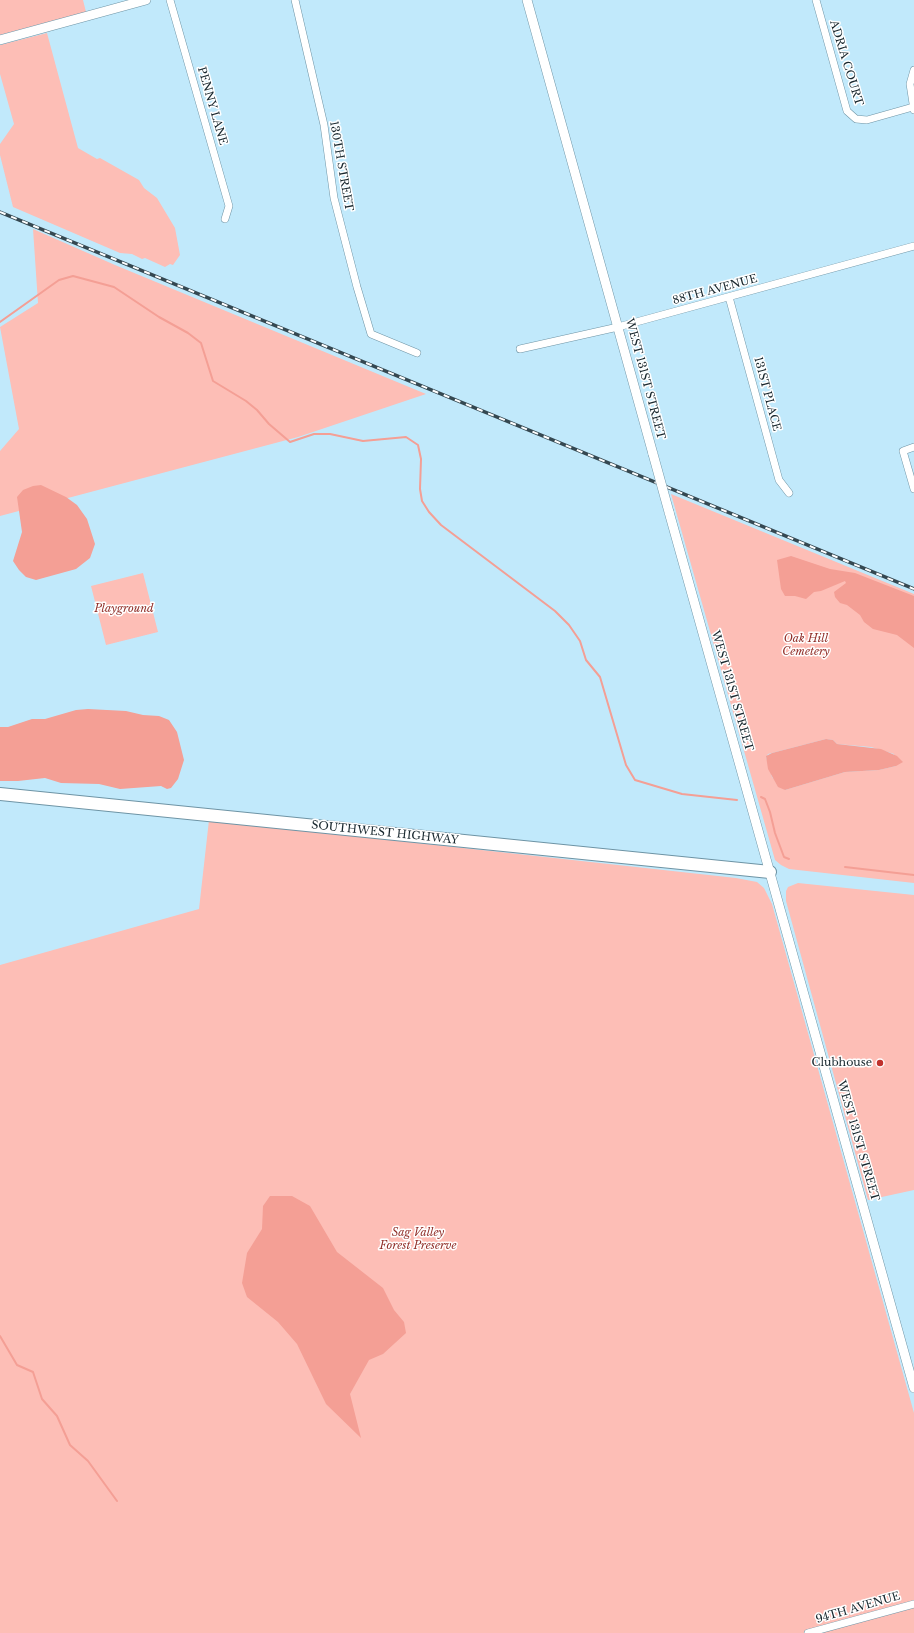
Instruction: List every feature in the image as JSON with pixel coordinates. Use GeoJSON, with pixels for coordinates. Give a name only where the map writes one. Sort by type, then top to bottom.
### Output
{"type":"FeatureCollection","features":[{"type":"Feature","properties":{"kind":"main road","name":"SOUTHWEST HIGHWAY"},"geometry":{"type":"LineString","coordinates":[[0,794],[770,872]]}},
{"type":"Feature","properties":{"kind":"street"},"geometry":{"type":"LineString","coordinates":[[0,40],[146,0]]}},
{"type":"Feature","properties":{"kind":"street","name":"PENNY LANE"},"geometry":{"type":"LineString","coordinates":[[170,0],[229,206],[226,219]]}},
{"type":"Feature","properties":{"kind":"street","name":"130TH STREET"},"geometry":{"type":"LineString","coordinates":[[295,0],[324,125],[334,198],[371,334],[418,353]]}},
{"type":"Feature","properties":{"kind":"street","name":"WEST 131ST STREET"},"geometry":{"type":"LineString","coordinates":[[527,0],[914,1388]]}},
{"type":"Feature","properties":{"kind":"street","name":"ADRIA COURT"},"geometry":{"type":"LineString","coordinates":[[816,0],[847,110],[856,119],[867,120],[914,109]]}},
{"type":"Feature","properties":{"kind":"street"},"geometry":{"type":"LineString","coordinates":[[914,70],[910,84],[914,109]]}},
{"type":"Feature","properties":{"kind":"street","name":"88TH AVENUE"},"geometry":{"type":"LineString","coordinates":[[520,349],[618,327],[914,246]]}},
{"type":"Feature","properties":{"kind":"street","name":"131ST PLACE"},"geometry":{"type":"LineString","coordinates":[[729,297],[779,480],[789,493]]}},
{"type":"Feature","properties":{"kind":"street"},"geometry":{"type":"LineString","coordinates":[[914,447],[903,451],[914,490]]}},
{"type":"Feature","properties":{"kind":"street","name":"94TH AVENUE"},"geometry":{"type":"LineString","coordinates":[[808,1633],[914,1604]]}},
{"type":"Feature","properties":{"kind":"green space"},"geometry":{"type":"Polygon","coordinates":[[[0,0],[83,0],[86,12],[0,35],[0,0]]]}},
{"type":"Feature","properties":{"kind":"green space"},"geometry":{"type":"Polygon","coordinates":[[[47,33],[78,148],[97,159],[100,158],[139,180],[144,188],[157,198],[175,228],[180,255],[173,265],[170,264],[165,267],[145,258],[142,259],[132,254],[120,253],[13,207],[0,155],[0,144],[14,124],[0,74],[0,45],[47,33]]]}},
{"type":"Feature","properties":{"kind":"green space"},"geometry":{"type":"Polygon","coordinates":[[[33,229],[115,265],[426,394],[298,437],[0,516],[0,451],[19,429],[0,327],[38,303],[33,229]]]}},
{"type":"Feature","properties":{"kind":"green space","name":"Oak Hill Cemetery"},"geometry":{"type":"Polygon","coordinates":[[[671,494],[914,594],[914,883],[789,869],[775,860],[671,494]],[[826,739],[768,754],[766,757],[772,777],[785,790],[845,772],[879,770],[896,766],[894,754],[871,747],[837,744],[833,740],[826,739]]]}},
{"type":"Feature","properties":{"kind":"green space","name":"Playground"},"geometry":{"type":"Polygon","coordinates":[[[143,573],[158,632],[106,645],[91,586],[143,573]]]}},
{"type":"Feature","properties":{"kind":"green space","name":"Sag Valley Forest Preserve"},"geometry":{"type":"Polygon","coordinates":[[[209,820],[736,878],[757,882],[764,888],[772,904],[914,1413],[914,1633],[0,1633],[0,965],[199,909],[209,820]]]}},
{"type":"Feature","properties":{"kind":"green space"},"geometry":{"type":"Polygon","coordinates":[[[798,883],[914,895],[914,1190],[868,1200],[786,901],[786,891],[788,887],[798,883]]]}},
{"type":"Feature","properties":{"kind":"shaded area"},"geometry":{"type":"Polygon","coordinates":[[[41,485],[66,497],[77,505],[87,519],[95,544],[90,558],[76,569],[36,580],[26,577],[13,561],[22,532],[17,497],[23,490],[41,485]]]}},
{"type":"Feature","properties":{"kind":"shaded area"},"geometry":{"type":"Polygon","coordinates":[[[791,556],[830,569],[855,573],[914,596],[914,648],[897,635],[873,629],[864,622],[860,615],[847,605],[840,603],[835,597],[834,592],[846,583],[845,581],[821,591],[814,592],[806,599],[795,596],[785,596],[781,589],[777,560],[791,556]]]}},
{"type":"Feature","properties":{"kind":"shaded area"},"geometry":{"type":"Polygon","coordinates":[[[88,709],[126,711],[143,715],[159,716],[169,720],[177,732],[184,760],[178,779],[171,788],[167,789],[161,786],[120,789],[99,784],[61,783],[45,778],[0,781],[0,727],[8,727],[32,719],[45,719],[76,710],[88,709]]]}},
{"type":"Feature","properties":{"kind":"shaded area"},"geometry":{"type":"Polygon","coordinates":[[[826,739],[833,740],[837,744],[881,749],[897,756],[903,762],[896,766],[879,770],[845,772],[785,790],[778,787],[768,769],[766,756],[772,753],[826,739]]]}},
{"type":"Feature","properties":{"kind":"shaded area"},"geometry":{"type":"Polygon","coordinates":[[[270,1196],[292,1196],[310,1206],[337,1252],[383,1288],[394,1310],[404,1322],[406,1333],[383,1354],[369,1360],[350,1394],[361,1438],[326,1404],[297,1344],[278,1322],[247,1297],[242,1283],[247,1253],[262,1229],[263,1206],[270,1196]]]}},
{"type":"Feature","properties":{"kind":"waterway"},"geometry":{"type":"LineString","coordinates":[[0,322],[59,280],[73,276],[114,287],[159,317],[188,333],[201,343],[213,381],[246,401],[290,442],[314,434],[330,434],[363,441],[406,437],[418,445],[421,459],[420,489],[422,501],[429,512],[441,525],[555,611],[569,625],[580,641],[586,660],[600,677],[626,765],[635,780],[682,794],[737,800]]}},
{"type":"Feature","properties":{"kind":"waterway"},"geometry":{"type":"LineString","coordinates":[[761,797],[765,799],[770,812],[775,833],[784,857],[789,859]]}},
{"type":"Feature","properties":{"kind":"waterway"},"geometry":{"type":"LineString","coordinates":[[845,867],[914,875]]}},
{"type":"Feature","properties":{"kind":"waterway"},"geometry":{"type":"LineString","coordinates":[[0,1336],[17,1365],[33,1372],[42,1399],[57,1416],[70,1445],[88,1461],[117,1501]]}},
{"type":"Feature","properties":{"kind":"railway"},"geometry":{"type":"LineString","coordinates":[[0,212],[914,589]]}},
{"type":"Feature","properties":{"kind":"place","name":"Clubhouse"},"geometry":{"type":"Point","coordinates":[880,1063]}}]}
